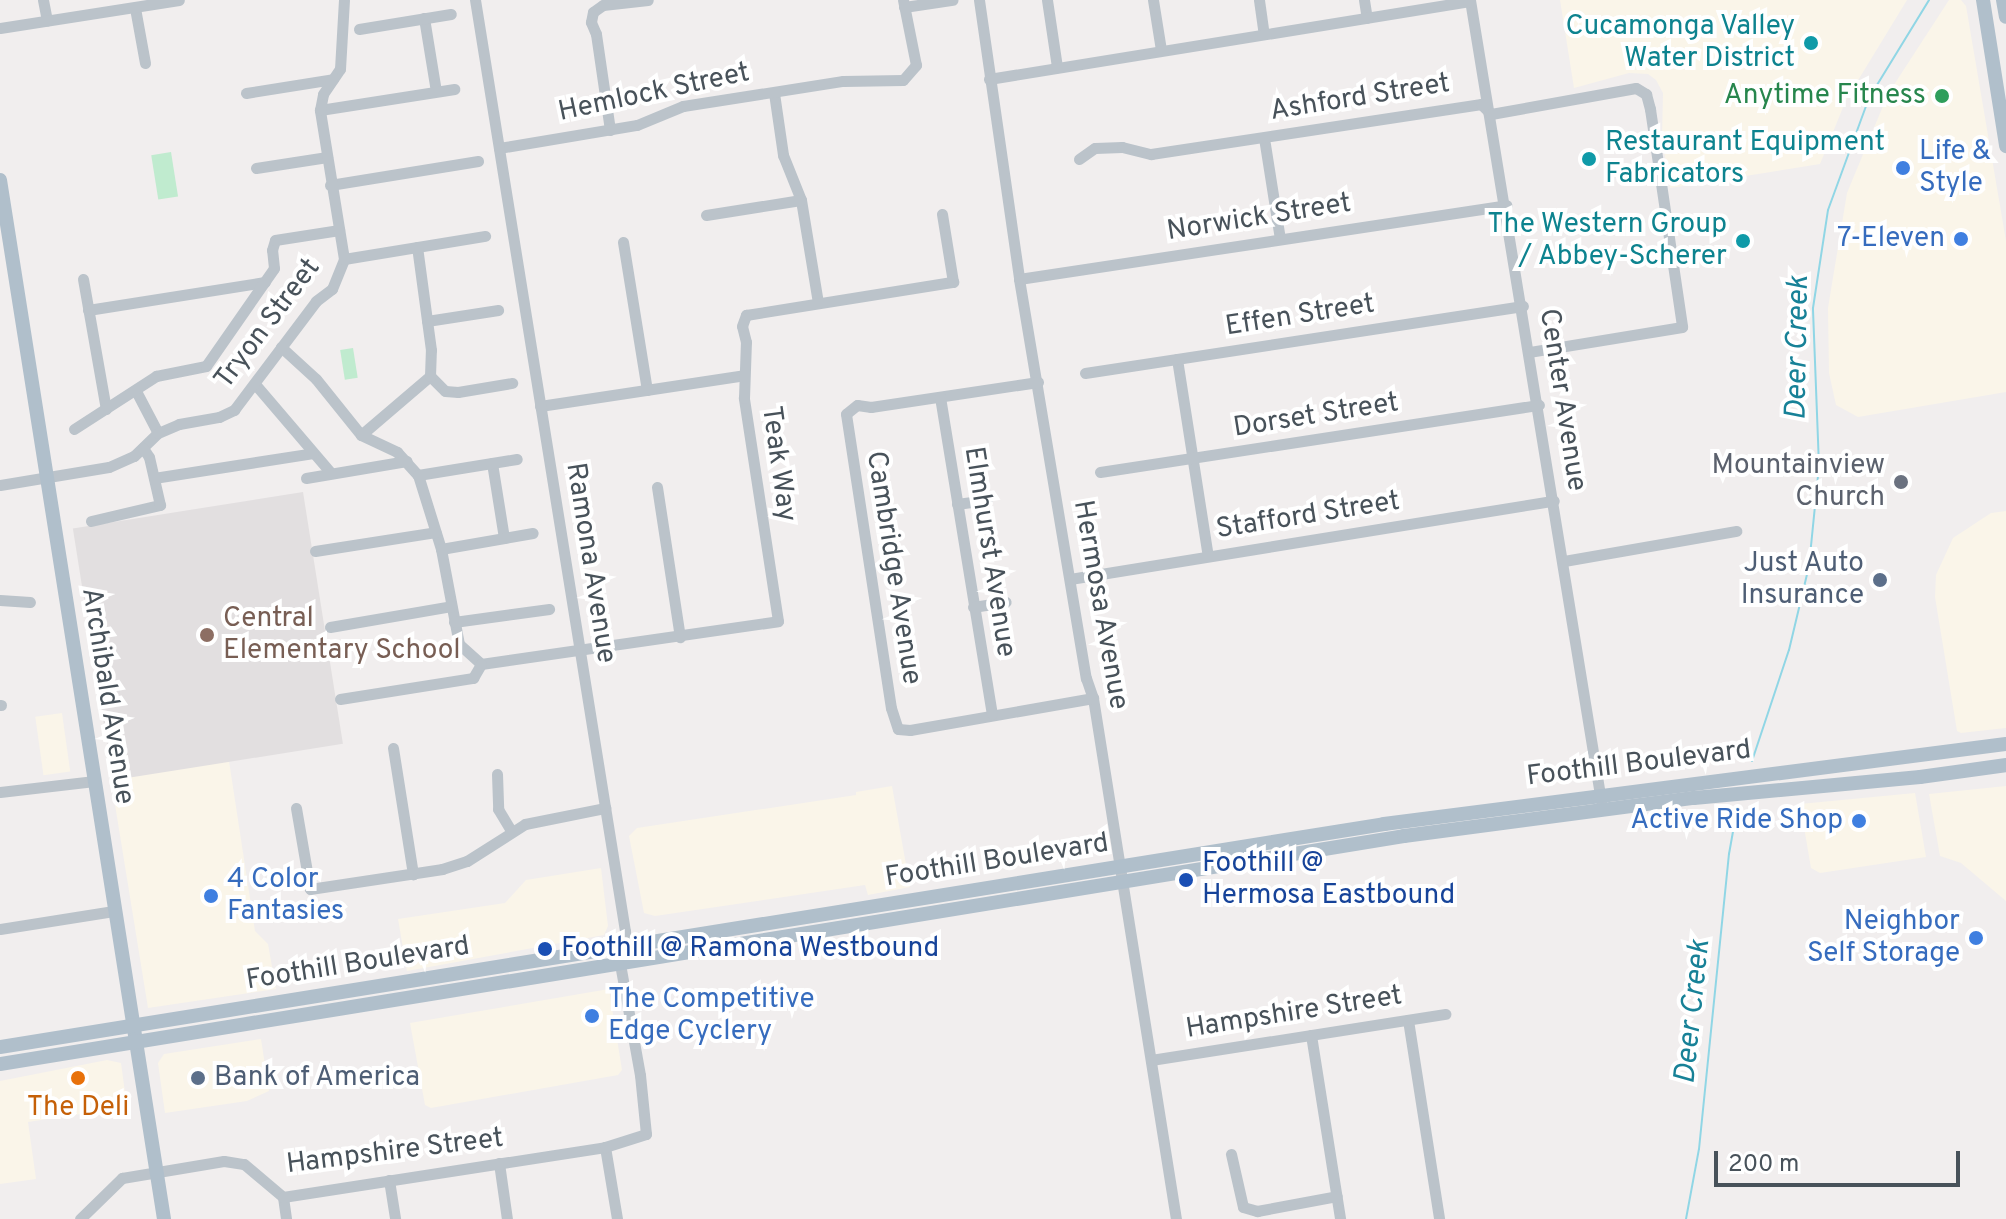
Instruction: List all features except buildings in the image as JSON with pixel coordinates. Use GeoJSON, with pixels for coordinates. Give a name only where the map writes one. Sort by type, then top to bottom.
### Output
{"type":"FeatureCollection","features":[{"type":"Feature","properties":{"kind":"main road"},"geometry":{"type":"LineString","coordinates":[[1983,0],[2006,146]]}},
{"type":"Feature","properties":{"kind":"main road"},"geometry":{"type":"LineString","coordinates":[[2003,0],[2006,17]]}},
{"type":"Feature","properties":{"kind":"main road","name":"Archibald Avenue"},"geometry":{"type":"LineString","coordinates":[[0,180],[164,1219]]}},
{"type":"Feature","properties":{"kind":"main road","name":"Foothill Boulevard"},"geometry":{"type":"LineString","coordinates":[[0,1064],[1121,874],[1321,849],[1601,802],[2006,744]]}},
{"type":"Feature","properties":{"kind":"main road","name":"Foothill Boulevard"},"geometry":{"type":"LineString","coordinates":[[1601,802],[2006,765]]}},
{"type":"Feature","properties":{"kind":"main road","name":"Foothill Boulevard"},"geometry":{"type":"LineString","coordinates":[[0,1047],[621,957]]}},
{"type":"Feature","properties":{"kind":"street"},"geometry":{"type":"LineString","coordinates":[[43,0],[47,21]]}},
{"type":"Feature","properties":{"kind":"street"},"geometry":{"type":"LineString","coordinates":[[0,28],[179,0]]}},
{"type":"Feature","properties":{"kind":"street"},"geometry":{"type":"LineString","coordinates":[[344,0],[340,69],[323,94],[320,110],[344,259],[485,236]]}},
{"type":"Feature","properties":{"kind":"street","name":"Ramona Avenue"},"geometry":{"type":"LineString","coordinates":[[475,0],[625,931],[621,957],[646,1134]]}},
{"type":"Feature","properties":{"kind":"street"},"geometry":{"type":"LineString","coordinates":[[610,130],[596,34],[591,22],[593,12],[603,5],[648,0]]}},
{"type":"Feature","properties":{"kind":"street"},"geometry":{"type":"LineString","coordinates":[[904,4],[952,0]]}},
{"type":"Feature","properties":{"kind":"street","name":"Hermosa Avenue"},"geometry":{"type":"LineString","coordinates":[[979,0],[1019,279],[1086,678],[1093,698],[1176,1219]]}},
{"type":"Feature","properties":{"kind":"street"},"geometry":{"type":"LineString","coordinates":[[1047,0],[1057,67]]}},
{"type":"Feature","properties":{"kind":"street"},"geometry":{"type":"LineString","coordinates":[[1153,0],[1161,50]]}},
{"type":"Feature","properties":{"kind":"street"},"geometry":{"type":"LineString","coordinates":[[1259,0],[1264,34]]}},
{"type":"Feature","properties":{"kind":"street"},"geometry":{"type":"LineString","coordinates":[[1364,0],[1367,18]]}},
{"type":"Feature","properties":{"kind":"street"},"geometry":{"type":"LineString","coordinates":[[989,79],[1470,0]]}},
{"type":"Feature","properties":{"kind":"street","name":"Center Avenue"},"geometry":{"type":"LineString","coordinates":[[1470,0],[1523,306],[1601,802]]}},
{"type":"Feature","properties":{"kind":"street","name":"Hemlock Street"},"geometry":{"type":"LineString","coordinates":[[499,148],[637,125],[683,106],[843,81],[903,80],[916,65],[904,4]]}},
{"type":"Feature","properties":{"kind":"street"},"geometry":{"type":"LineString","coordinates":[[135,8],[145,63]]}},
{"type":"Feature","properties":{"kind":"street"},"geometry":{"type":"LineString","coordinates":[[359,29],[451,14]]}},
{"type":"Feature","properties":{"kind":"street"},"geometry":{"type":"LineString","coordinates":[[424,18],[436,91]]}},
{"type":"Feature","properties":{"kind":"street"},"geometry":{"type":"LineString","coordinates":[[246,93],[333,79]]}},
{"type":"Feature","properties":{"kind":"street","name":"Ashford Street"},"geometry":{"type":"LineString","coordinates":[[1079,159],[1095,148],[1122,147],[1151,154],[1481,104],[1491,114],[1636,88],[1646,94],[1682,327],[1530,352]]}},
{"type":"Feature","properties":{"kind":"street"},"geometry":{"type":"LineString","coordinates":[[320,110],[454,89]]}},
{"type":"Feature","properties":{"kind":"street"},"geometry":{"type":"LineString","coordinates":[[774,93],[783,155],[801,200],[818,303],[953,282],[942,214]]}},
{"type":"Feature","properties":{"kind":"street"},"geometry":{"type":"LineString","coordinates":[[1264,138],[1280,239]]}},
{"type":"Feature","properties":{"kind":"street"},"geometry":{"type":"LineString","coordinates":[[256,168],[327,157]]}},
{"type":"Feature","properties":{"kind":"street"},"geometry":{"type":"LineString","coordinates":[[330,185],[478,161]]}},
{"type":"Feature","properties":{"kind":"street"},"geometry":{"type":"LineString","coordinates":[[706,215],[801,200]]}},
{"type":"Feature","properties":{"kind":"street","name":"Norwick Street"},"geometry":{"type":"LineString","coordinates":[[1019,279],[1506,205]]}},
{"type":"Feature","properties":{"kind":"street"},"geometry":{"type":"LineString","coordinates":[[74,429],[156,376],[206,366],[274,268],[272,250],[275,240],[339,230]]}},
{"type":"Feature","properties":{"kind":"street"},"geometry":{"type":"LineString","coordinates":[[623,242],[647,390]]}},
{"type":"Feature","properties":{"kind":"street"},"geometry":{"type":"LineString","coordinates":[[417,247],[427,321],[430,376],[445,391],[458,392],[512,383]]}},
{"type":"Feature","properties":{"kind":"street","name":"Tryon Street"},"geometry":{"type":"LineString","coordinates":[[0,485],[109,467],[143,448],[158,433],[227,414],[245,399],[316,301],[332,289],[344,259]]}},
{"type":"Feature","properties":{"kind":"street"},"geometry":{"type":"LineString","coordinates":[[83,279],[106,409]]}},
{"type":"Feature","properties":{"kind":"street"},"geometry":{"type":"LineString","coordinates":[[88,310],[265,282]]}},
{"type":"Feature","properties":{"kind":"street","name":"Teak Way"},"geometry":{"type":"LineString","coordinates":[[680,637],[778,621],[744,398],[746,342],[742,326],[746,315],[818,303]]}},
{"type":"Feature","properties":{"kind":"street","name":"Effen Street"},"geometry":{"type":"LineString","coordinates":[[1085,373],[1523,306]]}},
{"type":"Feature","properties":{"kind":"street"},"geometry":{"type":"LineString","coordinates":[[427,321],[498,310]]}},
{"type":"Feature","properties":{"kind":"street"},"geometry":{"type":"LineString","coordinates":[[281,347],[316,379],[361,435],[407,461],[418,475],[441,549],[459,644],[481,664],[680,637],[657,487]]}},
{"type":"Feature","properties":{"kind":"street"},"geometry":{"type":"LineString","coordinates":[[1177,359],[1208,556]]}},
{"type":"Feature","properties":{"kind":"street"},"geometry":{"type":"LineString","coordinates":[[540,406],[744,375]]}},
{"type":"Feature","properties":{"kind":"street"},"geometry":{"type":"LineString","coordinates":[[361,435],[430,376]]}},
{"type":"Feature","properties":{"kind":"street"},"geometry":{"type":"LineString","coordinates":[[940,397],[1038,382]]}},
{"type":"Feature","properties":{"kind":"street"},"geometry":{"type":"LineString","coordinates":[[255,384],[331,473]]}},
{"type":"Feature","properties":{"kind":"street"},"geometry":{"type":"LineString","coordinates":[[136,391],[158,433]]}},
{"type":"Feature","properties":{"kind":"street","name":"Cambridge Avenue"},"geometry":{"type":"LineString","coordinates":[[940,397],[871,407],[857,405],[846,414],[891,708],[898,729],[910,730],[992,714]]}},
{"type":"Feature","properties":{"kind":"street","name":"Elmhurst Avenue"},"geometry":{"type":"LineString","coordinates":[[940,397],[992,714]]}},
{"type":"Feature","properties":{"kind":"street","name":"Dorset Street"},"geometry":{"type":"LineString","coordinates":[[1100,472],[1539,405]]}},
{"type":"Feature","properties":{"kind":"street"},"geometry":{"type":"LineString","coordinates":[[91,521],[160,505],[143,448]]}},
{"type":"Feature","properties":{"kind":"street"},"geometry":{"type":"LineString","coordinates":[[154,478],[313,453]]}},
{"type":"Feature","properties":{"kind":"street"},"geometry":{"type":"LineString","coordinates":[[418,475],[517,459]]}},
{"type":"Feature","properties":{"kind":"street"},"geometry":{"type":"LineString","coordinates":[[306,478],[407,461]]}},
{"type":"Feature","properties":{"kind":"street"},"geometry":{"type":"LineString","coordinates":[[492,463],[504,538]]}},
{"type":"Feature","properties":{"kind":"street"},"geometry":{"type":"LineString","coordinates":[[957,504],[987,500]]}},
{"type":"Feature","properties":{"kind":"street","name":"Stafford Street"},"geometry":{"type":"LineString","coordinates":[[1070,579],[1554,501]]}},
{"type":"Feature","properties":{"kind":"street"},"geometry":{"type":"LineString","coordinates":[[1564,561],[1736,531]]}},
{"type":"Feature","properties":{"kind":"street"},"geometry":{"type":"LineString","coordinates":[[315,551],[436,532]]}},
{"type":"Feature","properties":{"kind":"street"},"geometry":{"type":"LineString","coordinates":[[441,549],[533,533]]}},
{"type":"Feature","properties":{"kind":"street"},"geometry":{"type":"LineString","coordinates":[[0,600],[30,602]]}},
{"type":"Feature","properties":{"kind":"street"},"geometry":{"type":"LineString","coordinates":[[973,607],[1006,602]]}},
{"type":"Feature","properties":{"kind":"street"},"geometry":{"type":"LineString","coordinates":[[330,627],[451,606]]}},
{"type":"Feature","properties":{"kind":"street"},"geometry":{"type":"LineString","coordinates":[[454,622],[549,609]]}},
{"type":"Feature","properties":{"kind":"street"},"geometry":{"type":"LineString","coordinates":[[340,699],[473,678],[481,664]]}},
{"type":"Feature","properties":{"kind":"street"},"geometry":{"type":"LineString","coordinates":[[992,714],[1093,698]]}},
{"type":"Feature","properties":{"kind":"street"},"geometry":{"type":"LineString","coordinates":[[393,748],[413,874]]}},
{"type":"Feature","properties":{"kind":"street"},"geometry":{"type":"LineString","coordinates":[[497,774],[498,809],[511,831]]}},
{"type":"Feature","properties":{"kind":"street"},"geometry":{"type":"LineString","coordinates":[[0,792],[94,781]]}},
{"type":"Feature","properties":{"kind":"street"},"geometry":{"type":"LineString","coordinates":[[296,808],[310,889],[413,874],[467,861],[511,831],[540,819],[605,808]]}},
{"type":"Feature","properties":{"kind":"street"},"geometry":{"type":"LineString","coordinates":[[0,929],[114,911]]}},
{"type":"Feature","properties":{"kind":"street","name":"Hampshire Street"},"geometry":{"type":"LineString","coordinates":[[1151,1060],[1445,1014]]}},
{"type":"Feature","properties":{"kind":"street"},"geometry":{"type":"LineString","coordinates":[[1408,1020],[1439,1219]]}},
{"type":"Feature","properties":{"kind":"street"},"geometry":{"type":"LineString","coordinates":[[1311,1035],[1340,1219]]}},
{"type":"Feature","properties":{"kind":"street","name":"Hampshire Street"},"geometry":{"type":"LineString","coordinates":[[80,1219],[122,1178],[224,1161],[244,1164],[283,1197],[605,1147],[646,1134]]}},
{"type":"Feature","properties":{"kind":"street"},"geometry":{"type":"LineString","coordinates":[[605,1147],[617,1219]]}},
{"type":"Feature","properties":{"kind":"street"},"geometry":{"type":"LineString","coordinates":[[1231,1154],[1243,1207],[1257,1211],[1337,1196]]}},
{"type":"Feature","properties":{"kind":"street"},"geometry":{"type":"LineString","coordinates":[[499,1163],[507,1219]]}},
{"type":"Feature","properties":{"kind":"street"},"geometry":{"type":"LineString","coordinates":[[389,1180],[395,1219]]}},
{"type":"Feature","properties":{"kind":"street"},"geometry":{"type":"LineString","coordinates":[[283,1197],[286,1219]]}},
{"type":"Feature","properties":{"kind":"shaded area","name":"Cucamonga Valley Water District"},"geometry":{"type":"Polygon","coordinates":[[[1560,0],[1907,0],[1846,100],[1820,164],[1670,188],[1662,138],[1663,93],[1656,80],[1648,74],[1629,73],[1574,88],[1560,0]]]}},
{"type":"Feature","properties":{"kind":"shaded area"},"geometry":{"type":"Polygon","coordinates":[[[1949,0],[1961,0],[1966,6],[2006,241],[2006,392],[1858,417],[1836,405],[1829,373],[1828,308],[1847,193],[1888,94],[1949,0]]]}},
{"type":"Feature","properties":{"kind":"shaded area","name":"Central Elementary School"},"geometry":{"type":"Polygon","coordinates":[[[303,492],[343,744],[113,780],[73,528],[303,492]]]}},
{"type":"Feature","properties":{"kind":"shaded area"},"geometry":{"type":"Polygon","coordinates":[[[2006,511],[2006,728],[1961,733],[1957,731],[1935,597],[1936,575],[1953,538],[1991,513],[2006,511]]]}},
{"type":"Feature","properties":{"kind":"shaded area"},"geometry":{"type":"Polygon","coordinates":[[[62,713],[70,771],[43,775],[35,717],[62,713]]]}},
{"type":"Feature","properties":{"kind":"shaded area"},"geometry":{"type":"Polygon","coordinates":[[[229,761],[255,931],[268,944],[276,989],[148,1008],[111,780],[229,761]]]}},
{"type":"Feature","properties":{"kind":"shaded area"},"geometry":{"type":"Polygon","coordinates":[[[892,786],[910,887],[868,895],[865,885],[655,916],[644,913],[629,836],[637,828],[856,795],[856,792],[892,786]]]}},
{"type":"Feature","properties":{"kind":"shaded area"},"geometry":{"type":"Polygon","coordinates":[[[2006,786],[2006,901],[1961,863],[1940,856],[1929,794],[2006,786]]]}},
{"type":"Feature","properties":{"kind":"shaded area"},"geometry":{"type":"Polygon","coordinates":[[[1915,793],[1926,857],[1820,873],[1811,868],[1800,804],[1915,793]]]}},
{"type":"Feature","properties":{"kind":"shaded area"},"geometry":{"type":"Polygon","coordinates":[[[601,868],[608,926],[604,935],[407,971],[398,919],[505,903],[526,880],[601,868]]]}},
{"type":"Feature","properties":{"kind":"shaded area"},"geometry":{"type":"Polygon","coordinates":[[[609,989],[622,1070],[618,1075],[431,1108],[425,1105],[410,1023],[609,989]]]}},
{"type":"Feature","properties":{"kind":"shaded area"},"geometry":{"type":"Polygon","coordinates":[[[261,1039],[269,1091],[247,1101],[165,1113],[158,1063],[164,1054],[261,1039]]]}},
{"type":"Feature","properties":{"kind":"shaded area"},"geometry":{"type":"Polygon","coordinates":[[[107,1060],[121,1063],[127,1107],[28,1122],[36,1179],[0,1184],[0,1081],[107,1060]]]}},
{"type":"Feature","properties":{"kind":"green space"},"geometry":{"type":"Polygon","coordinates":[[[171,152],[178,196],[158,200],[151,155],[171,152]]]}},
{"type":"Feature","properties":{"kind":"green space"},"geometry":{"type":"Polygon","coordinates":[[[353,348],[358,378],[345,380],[340,350],[353,348]]]}},
{"type":"Feature","properties":{"kind":"waterway","name":"Deer Creek"},"geometry":{"type":"LineString","coordinates":[[1752,761],[1789,650],[1809,566],[1819,466],[1813,308],[1828,210],[1869,98],[1929,0]]}},
{"type":"Feature","properties":{"kind":"waterway","name":"Deer Creek"},"geometry":{"type":"LineString","coordinates":[[1686,1219],[1699,1149],[1729,854],[1737,809]]}},
{"type":"Feature","properties":{"kind":"place","name":"Cucamonga Valley Water District"},"geometry":{"type":"Point","coordinates":[1811,43]}},
{"type":"Feature","properties":{"kind":"place","name":"Anytime Fitness"},"geometry":{"type":"Point","coordinates":[1942,96]}},
{"type":"Feature","properties":{"kind":"place","name":"Restaurant Equipment Fabricators"},"geometry":{"type":"Point","coordinates":[1589,159]}},
{"type":"Feature","properties":{"kind":"place","name":"Life & Style"},"geometry":{"type":"Point","coordinates":[1903,168]}},
{"type":"Feature","properties":{"kind":"place","name":"7-Eleven"},"geometry":{"type":"Point","coordinates":[1961,239]}},
{"type":"Feature","properties":{"kind":"place","name":"The Western Group / Abbey-Scherer"},"geometry":{"type":"Point","coordinates":[1743,241]}},
{"type":"Feature","properties":{"kind":"place","name":"Mountainview Church"},"geometry":{"type":"Point","coordinates":[1901,482]}},
{"type":"Feature","properties":{"kind":"place","name":"Just Auto Insurance"},"geometry":{"type":"Point","coordinates":[1880,580]}},
{"type":"Feature","properties":{"kind":"place","name":"Central Elementary School"},"geometry":{"type":"Point","coordinates":[207,635]}},
{"type":"Feature","properties":{"kind":"place","name":"Active Ride Shop"},"geometry":{"type":"Point","coordinates":[1859,821]}},
{"type":"Feature","properties":{"kind":"place","name":"Foothill @ Hermosa Eastbound"},"geometry":{"type":"Point","coordinates":[1186,880]}},
{"type":"Feature","properties":{"kind":"place","name":"4 Color Fantasies"},"geometry":{"type":"Point","coordinates":[211,896]}},
{"type":"Feature","properties":{"kind":"place","name":"Neighbor Self Storage"},"geometry":{"type":"Point","coordinates":[1976,938]}},
{"type":"Feature","properties":{"kind":"place","name":"Foothill @ Ramona Westbound"},"geometry":{"type":"Point","coordinates":[545,949]}},
{"type":"Feature","properties":{"kind":"place","name":"The Competitive Edge Cyclery"},"geometry":{"type":"Point","coordinates":[592,1016]}},
{"type":"Feature","properties":{"kind":"place","name":"The Deli"},"geometry":{"type":"Point","coordinates":[78,1078]}},
{"type":"Feature","properties":{"kind":"place","name":"Bank of America"},"geometry":{"type":"Point","coordinates":[198,1078]}}]}
